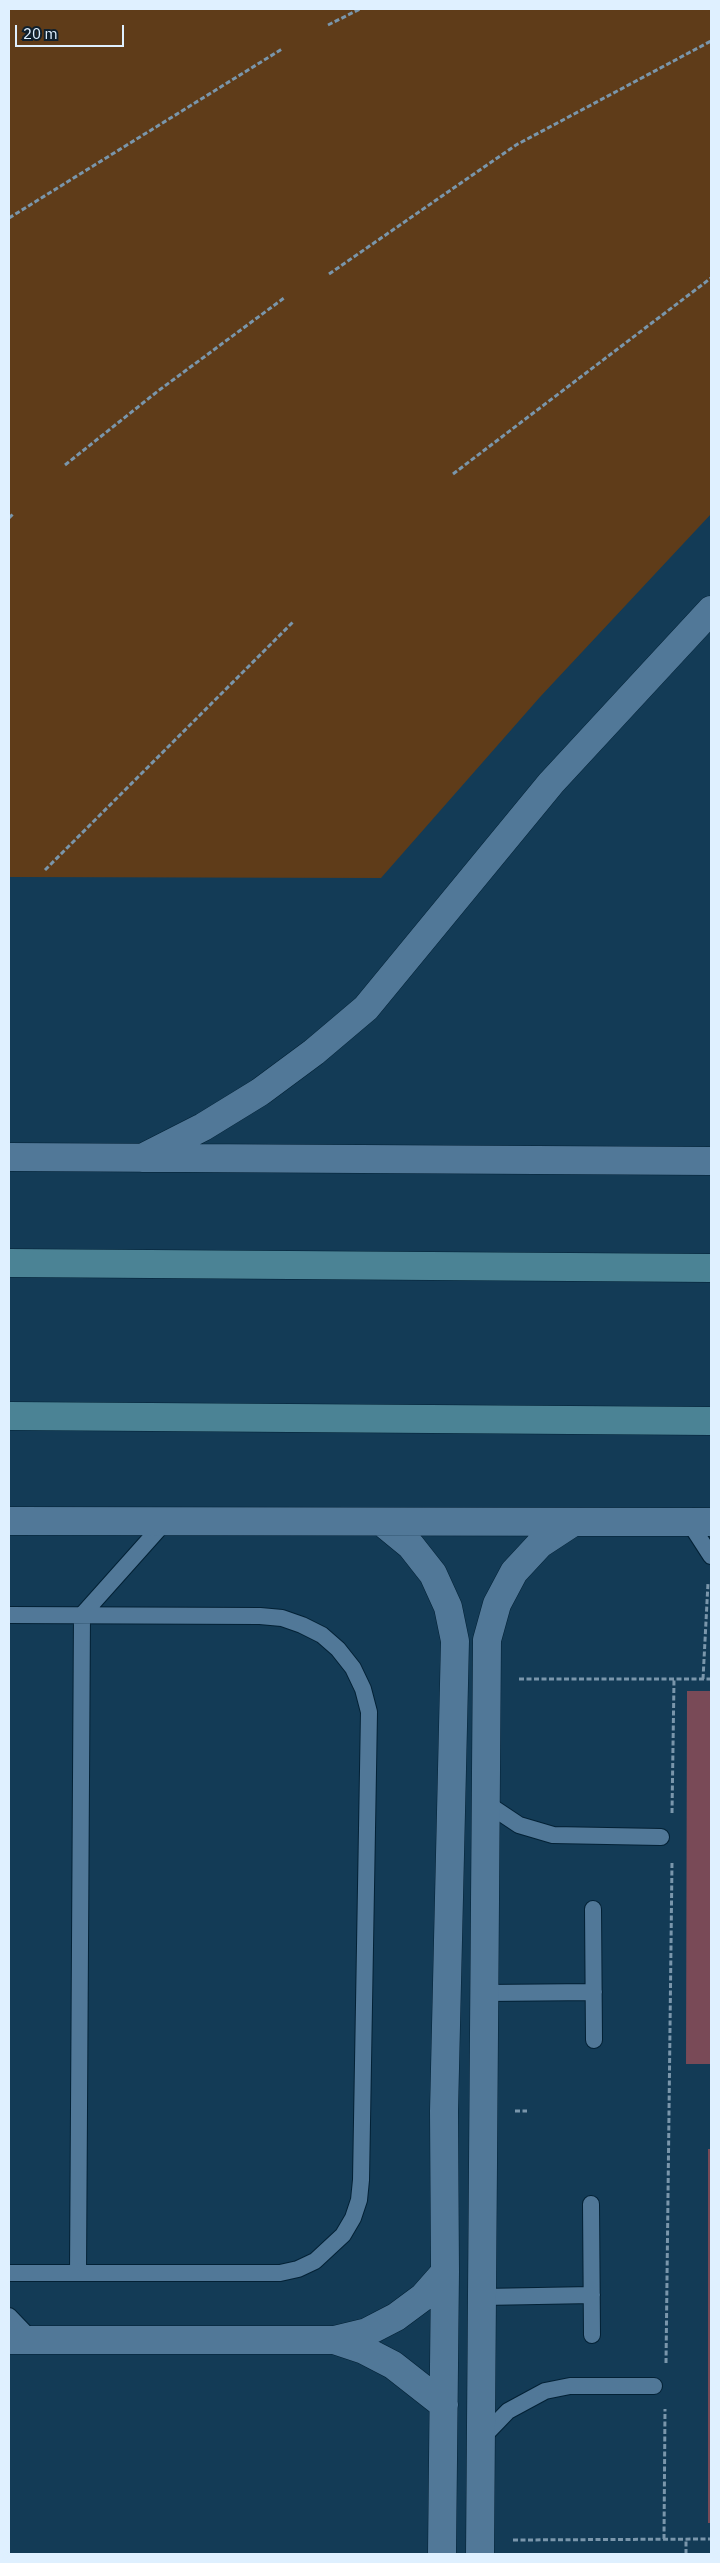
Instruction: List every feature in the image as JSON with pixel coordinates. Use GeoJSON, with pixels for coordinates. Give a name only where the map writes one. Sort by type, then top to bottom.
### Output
{"type":"FeatureCollection","features":[{"type":"Feature","properties":{"kind":"main road"},"geometry":{"type":"LineString","coordinates":[[9,1264],[711,1268]]}},
{"type":"Feature","properties":{"kind":"main road"},"geometry":{"type":"LineString","coordinates":[[9,1416],[711,1421]]}},
{"type":"Feature","properties":{"kind":"street"},"geometry":{"type":"LineString","coordinates":[[142,1158],[202,1127],[260,1092],[314,1052],[366,1008],[551,783],[711,610]]}},
{"type":"Feature","properties":{"kind":"street"},"geometry":{"type":"LineString","coordinates":[[9,1157],[711,1161]]}},
{"type":"Feature","properties":{"kind":"street"},"geometry":{"type":"LineString","coordinates":[[9,1521],[700,1522]]}},
{"type":"Feature","properties":{"kind":"street"},"geometry":{"type":"LineString","coordinates":[[383,1523],[411,1546],[433,1574],[448,1606],[455,1642],[444,2111],[445,2272],[442,2554]]}},
{"type":"Feature","properties":{"kind":"street"},"geometry":{"type":"LineString","coordinates":[[480,2547],[486,1993],[487,1640],[497,1604],[514,1572],[540,1544],[572,1523]]}},
{"type":"Feature","properties":{"kind":"street"},"geometry":{"type":"LineString","coordinates":[[20,2340],[334,2340],[367,2332],[396,2317],[423,2297],[445,2272]]}},
{"type":"Feature","properties":{"kind":"street"},"geometry":{"type":"LineString","coordinates":[[334,2340],[364,2350],[393,2365],[444,2404]]}},
{"type":"Feature","properties":{"kind":"lane"},"geometry":{"type":"LineString","coordinates":[[78,2273],[82,1615],[165,1522]]}},
{"type":"Feature","properties":{"kind":"lane"},"geometry":{"type":"LineString","coordinates":[[700,1522],[711,1556]]}},
{"type":"Feature","properties":{"kind":"lane"},"geometry":{"type":"LineString","coordinates":[[9,1615],[260,1616],[282,1618],[302,1625],[322,1636],[338,1649],[353,1668],[364,1689],[369,1712],[361,2180],[359,2200],[353,2218],[343,2235],[329,2250],[298,2269],[280,2273],[9,2273]]}},
{"type":"Feature","properties":{"kind":"lane"},"geometry":{"type":"LineString","coordinates":[[486,1803],[519,1825],[553,1835],[661,1837]]}},
{"type":"Feature","properties":{"kind":"lane"},"geometry":{"type":"LineString","coordinates":[[593,1910],[594,2040]]}},
{"type":"Feature","properties":{"kind":"lane"},"geometry":{"type":"LineString","coordinates":[[486,1993],[594,1992]]}},
{"type":"Feature","properties":{"kind":"lane"},"geometry":{"type":"LineString","coordinates":[[591,2204],[592,2335]]}},
{"type":"Feature","properties":{"kind":"lane"},"geometry":{"type":"LineString","coordinates":[[483,2297],[592,2295]]}},
{"type":"Feature","properties":{"kind":"lane"},"geometry":{"type":"LineString","coordinates":[[9,2316],[20,2340]]}},
{"type":"Feature","properties":{"kind":"lane"},"geometry":{"type":"LineString","coordinates":[[481,2440],[508,2411],[545,2391],[570,2386],[654,2386]]}},
{"type":"Feature","properties":{"kind":"path"},"geometry":{"type":"LineString","coordinates":[[328,25],[360,9]]}},
{"type":"Feature","properties":{"kind":"path"},"geometry":{"type":"LineString","coordinates":[[329,274],[516,145],[711,41]]}},
{"type":"Feature","properties":{"kind":"path"},"geometry":{"type":"LineString","coordinates":[[9,218],[282,49]]}},
{"type":"Feature","properties":{"kind":"path"},"geometry":{"type":"LineString","coordinates":[[452,474],[711,278]]}},
{"type":"Feature","properties":{"kind":"path"},"geometry":{"type":"LineString","coordinates":[[65,465],[158,391],[284,298]]}},
{"type":"Feature","properties":{"kind":"path"},"geometry":{"type":"LineString","coordinates":[[9,518],[14,513]]}},
{"type":"Feature","properties":{"kind":"path"},"geometry":{"type":"LineString","coordinates":[[45,870],[293,622]]}},
{"type":"Feature","properties":{"kind":"path"},"geometry":{"type":"LineString","coordinates":[[703,1679],[711,1556]]}},
{"type":"Feature","properties":{"kind":"path"},"geometry":{"type":"LineString","coordinates":[[486,1678],[711,1679]]}},
{"type":"Feature","properties":{"kind":"path"},"geometry":{"type":"LineString","coordinates":[[672,1819],[674,1680]]}},
{"type":"Feature","properties":{"kind":"path"},"geometry":{"type":"LineString","coordinates":[[666,2371],[672,1858]]}},
{"type":"Feature","properties":{"kind":"path"},"geometry":{"type":"LineString","coordinates":[[664,2539],[665,2400]]}},
{"type":"Feature","properties":{"kind":"path"},"geometry":{"type":"LineString","coordinates":[[480,2547],[664,2539],[711,2539]]}},
{"type":"Feature","properties":{"kind":"path"},"geometry":{"type":"LineString","coordinates":[[686,2539],[686,2554]]}},
{"type":"Feature","properties":{"kind":"shaded area"},"geometry":{"type":"Polygon","coordinates":[[[9,9],[711,9],[711,514],[540,697],[381,878],[9,877],[9,9]]]}},
{"type":"Feature","properties":{"kind":"building"},"geometry":{"type":"Polygon","coordinates":[[[687,1691],[711,1691],[711,2064],[686,2064],[687,1691]]]}},
{"type":"Feature","properties":{"kind":"building"},"geometry":{"type":"Polygon","coordinates":[[[708,2149],[711,2149],[711,2523],[708,2523],[708,2149]]]}}]}
